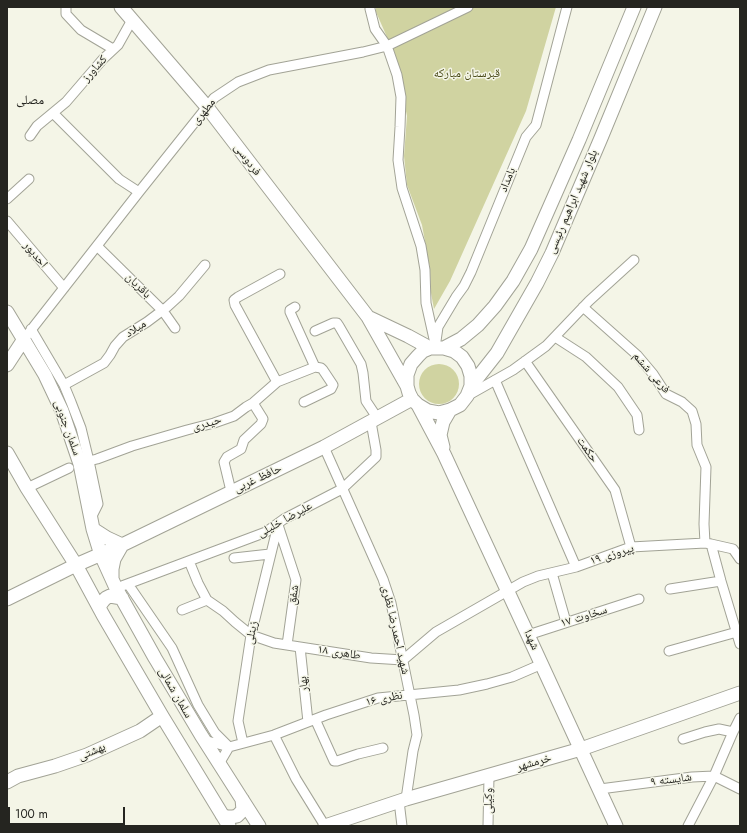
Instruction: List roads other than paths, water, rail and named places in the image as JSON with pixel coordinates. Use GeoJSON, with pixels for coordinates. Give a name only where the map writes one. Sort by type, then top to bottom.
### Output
{"type":"FeatureCollection","features":[{"type":"Feature","properties":{"kind":"main road","name":"فردوسی"},"geometry":{"type":"LineString","coordinates":[[121,7],[207,107],[368,317],[407,386]]}},
{"type":"Feature","properties":{"kind":"main road","name":"بلوار شهید ابراهیم رئیسی"},"geometry":{"type":"LineString","coordinates":[[436,348],[461,339],[478,325],[496,306],[513,281],[531,249],[580,140],[634,7]]}},
{"type":"Feature","properties":{"kind":"main road","name":"بلوار شهید ابراهیم رئیسی"},"geometry":{"type":"LineString","coordinates":[[469,391],[497,353],[537,283],[552,253],[655,7]]}},
{"type":"Feature","properties":{"kind":"main road","name":"سلمان جنوبی"},"geometry":{"type":"LineString","coordinates":[[7,312],[28,334],[62,412],[80,464],[92,523],[101,555]]}},
{"type":"Feature","properties":{"kind":"main road"},"geometry":{"type":"LineString","coordinates":[[368,317],[436,348],[454,351],[462,357],[468,366],[471,376],[469,391],[460,405],[450,410],[439,412],[428,411],[415,402]]}},
{"type":"Feature","properties":{"kind":"main road","name":"مطهری"},"geometry":{"type":"LineString","coordinates":[[7,349],[28,334]]}},
{"type":"Feature","properties":{"kind":"main road","name":"مطهری"},"geometry":{"type":"LineString","coordinates":[[7,365],[28,334]]}},
{"type":"Feature","properties":{"kind":"main road"},"geometry":{"type":"LineString","coordinates":[[436,348],[423,351],[410,364],[407,375],[407,386],[409,393],[444,454]]}},
{"type":"Feature","properties":{"kind":"main road","name":"حافظ غربی"},"geometry":{"type":"LineString","coordinates":[[7,599],[324,447],[374,420],[415,402]]}},
{"type":"Feature","properties":{"kind":"main road"},"geometry":{"type":"LineString","coordinates":[[444,454],[440,435],[443,422],[450,410]]}},
{"type":"Feature","properties":{"kind":"main road"},"geometry":{"type":"LineString","coordinates":[[7,453],[27,488],[76,565]]}},
{"type":"Feature","properties":{"kind":"main road","name":"شهدا"},"geometry":{"type":"LineString","coordinates":[[444,454],[616,826]]}},
{"type":"Feature","properties":{"kind":"main road"},"geometry":{"type":"LineString","coordinates":[[92,523],[107,538],[122,545],[114,559],[112,569],[119,587],[103,601],[100,605],[100,609]]}},
{"type":"Feature","properties":{"kind":"main road","name":"سلمان شمالی"},"geometry":{"type":"LineString","coordinates":[[101,555],[172,688],[259,826]]}},
{"type":"Feature","properties":{"kind":"main road","name":"سلمان شمالی"},"geometry":{"type":"LineString","coordinates":[[76,565],[162,716],[225,820]]}},
{"type":"Feature","properties":{"kind":"main road","name":"خرمشهر"},"geometry":{"type":"LineString","coordinates":[[325,826],[402,800],[581,750],[740,693]]}},
{"type":"Feature","properties":{"kind":"main road","name":"بهشتی"},"geometry":{"type":"LineString","coordinates":[[11,778],[88,755],[140,731],[162,716]]}},
{"type":"Feature","properties":{"kind":"main road"},"geometry":{"type":"LineString","coordinates":[[225,820],[227,817],[237,816],[240,814],[243,810],[242,799]]}},
{"type":"Feature","properties":{"kind":"street"},"geometry":{"type":"LineString","coordinates":[[66,7],[66,14],[81,30],[113,49]]}},
{"type":"Feature","properties":{"kind":"street"},"geometry":{"type":"LineString","coordinates":[[370,7],[375,29],[387,46],[397,75],[401,97],[398,160],[402,188],[421,246],[425,270],[426,303],[436,348]]}},
{"type":"Feature","properties":{"kind":"street","name":"مطهری"},"geometry":{"type":"LineString","coordinates":[[28,334],[214,98],[238,82],[270,70],[387,46],[468,7]]}},
{"type":"Feature","properties":{"kind":"street","name":"بامداد"},"geometry":{"type":"LineString","coordinates":[[436,348],[438,327],[464,286],[471,272],[526,137],[536,125],[567,7]]}},
{"type":"Feature","properties":{"kind":"street","name":"کشاورز"},"geometry":{"type":"LineString","coordinates":[[30,136],[38,126],[66,102],[98,64],[118,45],[132,20]]}},
{"type":"Feature","properties":{"kind":"street"},"geometry":{"type":"LineString","coordinates":[[53,113],[119,179],[139,192]]}},
{"type":"Feature","properties":{"kind":"street"},"geometry":{"type":"LineString","coordinates":[[7,199],[29,179]]}},
{"type":"Feature","properties":{"kind":"street","name":"احدپور"},"geometry":{"type":"LineString","coordinates":[[7,221],[64,288]]}},
{"type":"Feature","properties":{"kind":"street","name":"باقریان"},"geometry":{"type":"LineString","coordinates":[[98,246],[163,311],[175,328]]}},
{"type":"Feature","properties":{"kind":"street"},"geometry":{"type":"LineString","coordinates":[[469,391],[495,380],[513,370],[546,346],[583,307],[634,260]]}},
{"type":"Feature","properties":{"kind":"street","name":"میلاد"},"geometry":{"type":"LineString","coordinates":[[64,385],[104,363],[123,337],[163,311],[179,296],[204,265]]}},
{"type":"Feature","properties":{"kind":"street"},"geometry":{"type":"LineString","coordinates":[[277,382],[235,305],[234,300],[280,274]]}},
{"type":"Feature","properties":{"kind":"street"},"geometry":{"type":"LineString","coordinates":[[295,307],[290,310],[290,312],[315,367],[323,370],[333,385],[332,389],[304,402]]}},
{"type":"Feature","properties":{"kind":"street","name":"فرعی ششم"},"geometry":{"type":"LineString","coordinates":[[583,307],[637,355],[653,374],[666,394],[682,402],[692,412],[696,424],[697,445],[706,467],[704,524],[708,544],[740,644]]}},
{"type":"Feature","properties":{"kind":"street"},"geometry":{"type":"LineString","coordinates":[[315,331],[333,323],[337,323],[361,364],[366,401],[374,420]]}},
{"type":"Feature","properties":{"kind":"street"},"geometry":{"type":"LineString","coordinates":[[28,334],[64,385],[81,428],[90,461],[98,504],[92,523]]}},
{"type":"Feature","properties":{"kind":"street"},"geometry":{"type":"LineString","coordinates":[[555,337],[586,357],[618,387],[637,415],[639,430]]}},
{"type":"Feature","properties":{"kind":"street","name":"حکمت"},"geometry":{"type":"LineString","coordinates":[[525,361],[615,490],[631,547]]}},
{"type":"Feature","properties":{"kind":"street","name":"حیدری"},"geometry":{"type":"LineString","coordinates":[[90,461],[132,446],[234,416],[253,403],[277,382],[315,367]]}},
{"type":"Feature","properties":{"kind":"street"},"geometry":{"type":"LineString","coordinates":[[495,380],[576,567]]}},
{"type":"Feature","properties":{"kind":"street"},"geometry":{"type":"LineString","coordinates":[[231,491],[224,462],[227,457],[241,449],[244,440],[261,424],[263,419],[253,403]]}},
{"type":"Feature","properties":{"kind":"street","name":"علیرضا خلیلی"},"geometry":{"type":"LineString","coordinates":[[119,587],[266,532],[278,525],[284,519],[342,489],[376,457],[374,420]]}},
{"type":"Feature","properties":{"kind":"street","name":"شهید احمدرضا نظری"},"geometry":{"type":"LineString","coordinates":[[324,447],[387,589],[403,660],[417,736],[402,800],[402,826]]}},
{"type":"Feature","properties":{"kind":"street"},"geometry":{"type":"LineString","coordinates":[[27,488],[69,468]]}},
{"type":"Feature","properties":{"kind":"street","name":"زینلی"},"geometry":{"type":"LineString","coordinates":[[243,743],[238,721],[251,635],[278,525]]}},
{"type":"Feature","properties":{"kind":"street","name":"شفق"},"geometry":{"type":"LineString","coordinates":[[278,525],[296,580],[287,645]]}},
{"type":"Feature","properties":{"kind":"street","name":"پیروزی ۱۹"},"geometry":{"type":"LineString","coordinates":[[507,591],[538,576],[576,567],[631,547],[708,544],[733,549],[740,559]]}},
{"type":"Feature","properties":{"kind":"street"},"geometry":{"type":"LineString","coordinates":[[234,558],[270,554]]}},
{"type":"Feature","properties":{"kind":"street","name":"طاهری ۱۸"},"geometry":{"type":"LineString","coordinates":[[189,561],[208,600],[223,610],[234,622],[251,635],[274,643],[372,658],[403,660]]}},
{"type":"Feature","properties":{"kind":"street"},"geometry":{"type":"LineString","coordinates":[[552,573],[566,622]]}},
{"type":"Feature","properties":{"kind":"street"},"geometry":{"type":"LineString","coordinates":[[670,589],[721,581]]}},
{"type":"Feature","properties":{"kind":"street"},"geometry":{"type":"LineString","coordinates":[[119,587],[172,648],[198,705],[215,733],[229,747]]}},
{"type":"Feature","properties":{"kind":"street"},"geometry":{"type":"LineString","coordinates":[[403,660],[436,632],[507,591]]}},
{"type":"Feature","properties":{"kind":"street","name":"سخاوت ۱۷"},"geometry":{"type":"LineString","coordinates":[[528,635],[639,599]]}},
{"type":"Feature","properties":{"kind":"street"},"geometry":{"type":"LineString","coordinates":[[182,610],[208,600]]}},
{"type":"Feature","properties":{"kind":"street"},"geometry":{"type":"LineString","coordinates":[[669,651],[737,632]]}},
{"type":"Feature","properties":{"kind":"street","name":"بهار"},"geometry":{"type":"LineString","coordinates":[[300,647],[311,720],[334,761],[383,748]]}},
{"type":"Feature","properties":{"kind":"street","name":"نظری ۱۶"},"geometry":{"type":"LineString","coordinates":[[229,747],[274,735],[311,720],[378,698],[459,690],[512,677],[542,664]]}},
{"type":"Feature","properties":{"kind":"street"},"geometry":{"type":"LineString","coordinates":[[688,826],[714,776],[740,718]]}},
{"type":"Feature","properties":{"kind":"street"},"geometry":{"type":"LineString","coordinates":[[683,739],[719,729],[733,732]]}},
{"type":"Feature","properties":{"kind":"street"},"geometry":{"type":"LineString","coordinates":[[274,735],[296,780],[325,826]]}},
{"type":"Feature","properties":{"kind":"street"},"geometry":{"type":"LineString","coordinates":[[204,740],[229,747]]}},
{"type":"Feature","properties":{"kind":"street"},"geometry":{"type":"LineString","coordinates":[[219,764],[229,747]]}},
{"type":"Feature","properties":{"kind":"street","name":"وکیلی"},"geometry":{"type":"LineString","coordinates":[[488,826],[489,776]]}},
{"type":"Feature","properties":{"kind":"street","name":"شایسته ۹"},"geometry":{"type":"LineString","coordinates":[[600,789],[692,777],[714,776],[740,789]]}},
{"type":"Feature","properties":{"kind":"district","name":"مصلی"},"geometry":{"type":"Point","coordinates":[30,101]}},
{"type":"Feature","properties":{"kind":"park label","name":"قبرستان مبارکه"},"geometry":{"type":"Point","coordinates":[467,74]}}]}
